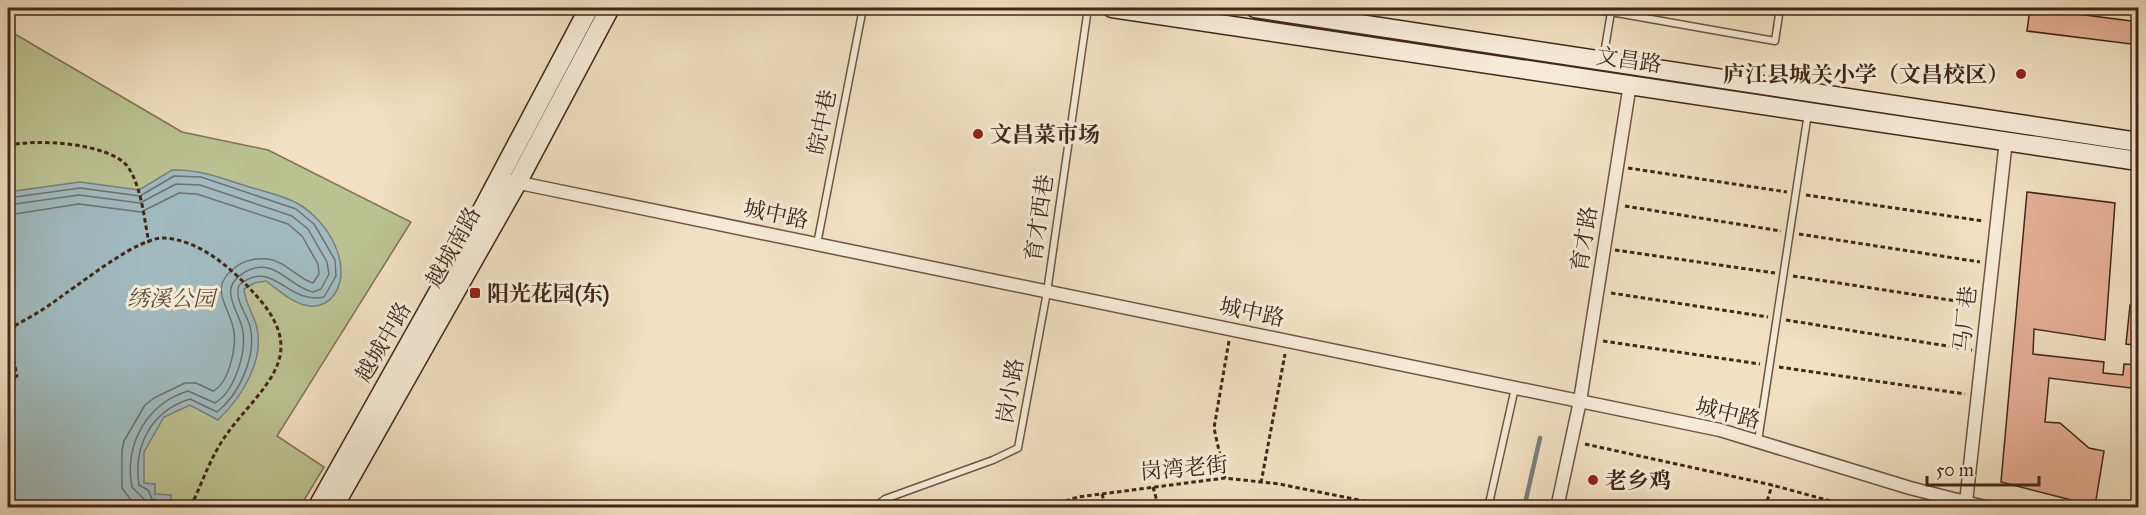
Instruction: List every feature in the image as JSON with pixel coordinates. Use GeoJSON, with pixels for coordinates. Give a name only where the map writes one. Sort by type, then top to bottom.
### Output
{"type":"FeatureCollection","features":[{"type":"Feature","properties":{"kind":"main road","name":"越城中路"},"geometry":{"type":"LineString","coordinates":[[316,507],[509,181],[589,8]]}},
{"type":"Feature","properties":{"kind":"main road","name":"越城南路"},"geometry":{"type":"LineString","coordinates":[[333,507],[509,181],[610,8]]}},
{"type":"Feature","properties":{"kind":"main road","name":"文昌路"},"geometry":{"type":"LineString","coordinates":[[1112,8],[2139,160]]}},
{"type":"Feature","properties":{"kind":"main road","name":"文昌路"},"geometry":{"type":"LineString","coordinates":[[1255,8],[2139,142]]}},
{"type":"Feature","properties":{"kind":"street","name":"育才路"},"geometry":{"type":"LineString","coordinates":[[1557,507],[1580,401],[1630,84]]}},
{"type":"Feature","properties":{"kind":"street","name":"马厂巷"},"geometry":{"type":"LineString","coordinates":[[1966,502],[2006,140]]}},
{"type":"Feature","properties":{"kind":"street","name":"城中路"},"geometry":{"type":"LineString","coordinates":[[509,181],[1720,430],[1989,507]]}},
{"type":"Feature","properties":{"kind":"lane","name":"皖中巷"},"geometry":{"type":"LineString","coordinates":[[817,244],[863,8]]}},
{"type":"Feature","properties":{"kind":"lane","name":"育才西巷"},"geometry":{"type":"LineString","coordinates":[[1047,291],[1088,8]]}},
{"type":"Feature","properties":{"kind":"lane"},"geometry":{"type":"LineString","coordinates":[[1583,8],[1774,41],[1780,8]]}},
{"type":"Feature","properties":{"kind":"lane"},"geometry":{"type":"LineString","coordinates":[[1603,61],[1611,12]]}},
{"type":"Feature","properties":{"kind":"lane"},"geometry":{"type":"LineString","coordinates":[[1758,442],[1808,111]]}},
{"type":"Feature","properties":{"kind":"lane","name":"岗小路"},"geometry":{"type":"LineString","coordinates":[[873,507],[885,499],[993,460],[1018,448],[1047,291]]}},
{"type":"Feature","properties":{"kind":"lane"},"geometry":{"type":"LineString","coordinates":[[1488,507],[1515,388]]}},
{"type":"Feature","properties":{"kind":"path"},"geometry":{"type":"LineString","coordinates":[[8,146],[41,142],[86,147],[113,156],[126,165],[136,183],[149,243]]}},
{"type":"Feature","properties":{"kind":"path"},"geometry":{"type":"LineString","coordinates":[[1611,204],[1992,264]]}},
{"type":"Feature","properties":{"kind":"path"},"geometry":{"type":"LineString","coordinates":[[8,329],[67,293],[84,278],[162,238],[190,243],[238,274],[263,303],[281,334],[279,360],[246,412],[226,435],[190,507]]}},
{"type":"Feature","properties":{"kind":"path"},"geometry":{"type":"LineString","coordinates":[[1604,248],[1988,306]]}},
{"type":"Feature","properties":{"kind":"path"},"geometry":{"type":"LineString","coordinates":[[1597,291],[1983,352]]}},
{"type":"Feature","properties":{"kind":"path"},"geometry":{"type":"LineString","coordinates":[[8,381],[17,376],[9,348],[15,325]]}},
{"type":"Feature","properties":{"kind":"path"},"geometry":{"type":"LineString","coordinates":[[1225,478],[1214,428],[1231,329]]}},
{"type":"Feature","properties":{"kind":"path"},"geometry":{"type":"LineString","coordinates":[[1590,339],[1978,396]]}},
{"type":"Feature","properties":{"kind":"path"},"geometry":{"type":"LineString","coordinates":[[1261,483],[1287,341]]}},
{"type":"Feature","properties":{"kind":"path"},"geometry":{"type":"LineString","coordinates":[[1571,441],[1772,485],[1856,507]]}},
{"type":"Feature","properties":{"kind":"path","name":"岗湾老街"},"geometry":{"type":"LineString","coordinates":[[1044,507],[1078,496],[1225,478],[1399,507]]}},
{"type":"Feature","properties":{"kind":"path"},"geometry":{"type":"LineString","coordinates":[[1765,507],[1772,485]]}},
{"type":"Feature","properties":{"kind":"path"},"geometry":{"type":"LineString","coordinates":[[1153,487],[1159,507]]}},
{"type":"Feature","properties":{"kind":"path"},"geometry":{"type":"LineString","coordinates":[[1102,494],[1106,507]]}},
{"type":"Feature","properties":{"kind":"green space","name":"绣溪公园"},"geometry":{"type":"Polygon","coordinates":[[[8,30],[182,132],[268,150],[411,222],[277,436],[324,467],[300,507],[8,508],[8,30]]]}},
{"type":"Feature","properties":{"kind":"water"},"geometry":{"type":"Polygon","coordinates":[[[172,170],[217,176],[287,198],[310,212],[328,233],[339,258],[341,271],[334,295],[324,304],[310,306],[292,300],[266,281],[254,283],[244,289],[256,324],[258,351],[255,364],[243,389],[218,420],[190,405],[164,417],[144,452],[144,483],[155,484],[155,494],[171,495],[170,507],[8,507],[8,192],[80,182],[139,190],[172,170]]]}},
{"type":"Feature","properties":{"kind":"building"},"geometry":{"type":"Polygon","coordinates":[[[2030,8],[2139,22],[2139,45],[2027,31],[2030,8]]]}},
{"type":"Feature","properties":{"kind":"building"},"geometry":{"type":"Polygon","coordinates":[[[2027,192],[2115,203],[2105,340],[2034,329],[2033,354],[2104,362],[2103,373],[2123,375],[2124,364],[2139,365],[2139,389],[2049,378],[2045,422],[2060,423],[2089,448],[2104,451],[2095,506],[2001,482],[2027,192]]]}},
{"type":"Feature","properties":{"kind":"building"},"geometry":{"type":"Polygon","coordinates":[[[2130,305],[2139,306],[2139,346],[2126,344],[2130,305]]]}},
{"type":"Feature","properties":{"kind":"waterway"},"geometry":{"type":"LineString","coordinates":[[1524,508],[1540,438]]}},
{"type":"Feature","properties":{"kind":"place","name":"庐江县城关小学（文昌校区）"},"geometry":{"type":"Point","coordinates":[2021,74]}},
{"type":"Feature","properties":{"kind":"place","name":"文昌菜市场"},"geometry":{"type":"Point","coordinates":[978,134]}},
{"type":"Feature","properties":{"kind":"place","name":"阳光花园(东)"},"geometry":{"type":"Point","coordinates":[475,293]}},
{"type":"Feature","properties":{"kind":"place","name":"老乡鸡"},"geometry":{"type":"Point","coordinates":[1593,480]}}]}
